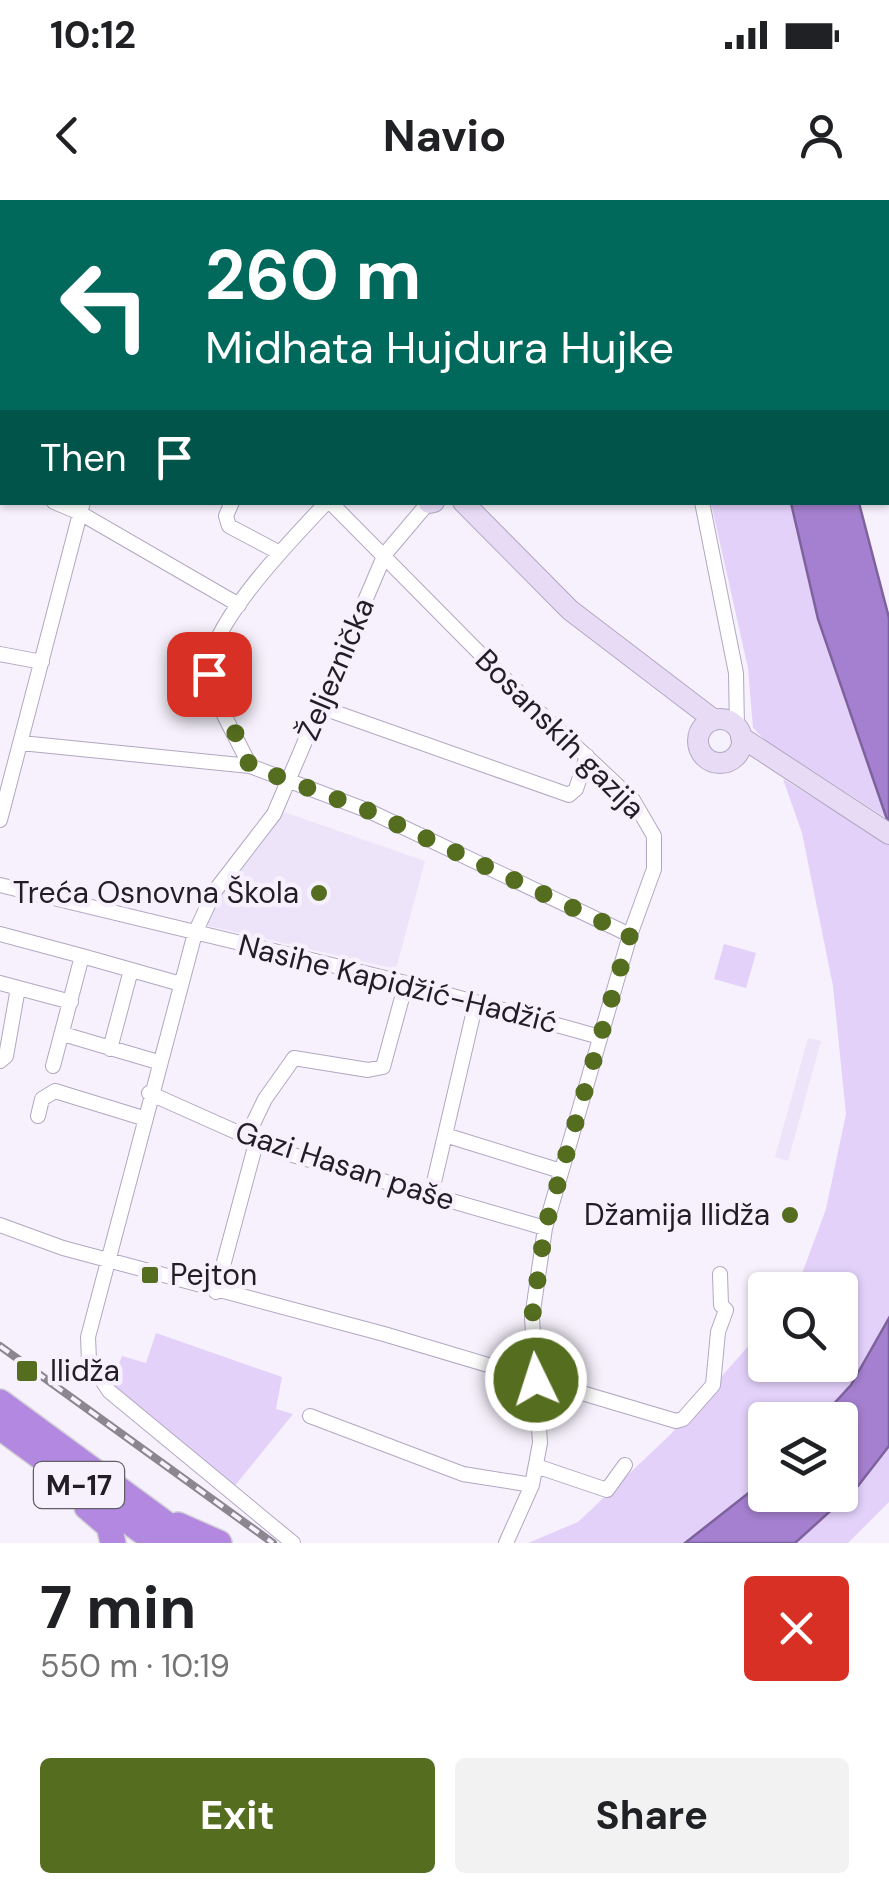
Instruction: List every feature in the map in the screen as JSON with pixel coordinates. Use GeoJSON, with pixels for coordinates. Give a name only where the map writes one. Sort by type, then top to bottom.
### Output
{"type":"FeatureCollection","features":[{"type":"Feature","properties":{"kind":"highway","name":"M-17"},"geometry":{"type":"LineString","coordinates":[[0,1402],[158,1531]]}},
{"type":"Feature","properties":{"kind":"highway","name":"M-17"},"geometry":{"type":"LineString","coordinates":[[0,1427],[158,1531],[192,1543]]}},
{"type":"Feature","properties":{"kind":"highway"},"geometry":{"type":"LineString","coordinates":[[0,1440],[100,1517],[109,1526],[113,1543]]}},
{"type":"Feature","properties":{"kind":"highway"},"geometry":{"type":"LineString","coordinates":[[158,1531],[219,1543]]}},
{"type":"Feature","properties":{"kind":"main road"},"geometry":{"type":"LineString","coordinates":[[463,505],[570,610],[684,702],[739,732],[761,752],[889,834]]}},
{"type":"Feature","properties":{"kind":"main road"},"geometry":{"type":"LineString","coordinates":[[684,702],[706,759],[720,764],[744,752],[761,752]]}},
{"type":"Feature","properties":{"kind":"main road"},"geometry":{"type":"LineString","coordinates":[[698,740],[701,729],[715,720]]}},
{"type":"Feature","properties":{"kind":"main road"},"geometry":{"type":"LineString","coordinates":[[731,760],[740,750],[739,732]]}},
{"type":"Feature","properties":{"kind":"street"},"geometry":{"type":"LineString","coordinates":[[231,505],[226,516],[229,526],[280,553]]}},
{"type":"Feature","properties":{"kind":"street"},"geometry":{"type":"LineString","coordinates":[[250,766],[209,674],[211,655],[238,604],[326,505]]}},
{"type":"Feature","properties":{"kind":"street","name":"Bosanskih gazija"},"geometry":{"type":"LineString","coordinates":[[332,505],[519,693],[633,800],[654,836],[654,869],[630,935],[545,1228],[532,1318],[540,1443],[532,1485],[506,1543]]}},
{"type":"Feature","properties":{"kind":"street","name":"Željeznička"},"geometry":{"type":"LineString","coordinates":[[293,1543],[109,1391],[94,1372],[88,1337],[149,1093],[195,933],[214,892],[259,838],[288,781],[385,554],[429,505]]}},
{"type":"Feature","properties":{"kind":"street"},"geometry":{"type":"LineString","coordinates":[[703,505],[736,673],[739,732]]}},
{"type":"Feature","properties":{"kind":"street"},"geometry":{"type":"LineString","coordinates":[[0,820],[82,508],[238,604]]}},
{"type":"Feature","properties":{"kind":"street"},"geometry":{"type":"LineString","coordinates":[[0,654],[42,662]]}},
{"type":"Feature","properties":{"kind":"street"},"geometry":{"type":"LineString","coordinates":[[715,720],[736,692]]}},
{"type":"Feature","properties":{"kind":"street"},"geometry":{"type":"LineString","coordinates":[[320,707],[570,795],[576,790],[587,756]]}},
{"type":"Feature","properties":{"kind":"street"},"geometry":{"type":"LineString","coordinates":[[21,743],[250,766],[369,811],[630,935]]}},
{"type":"Feature","properties":{"kind":"street","name":"Nasihe Kapidžić-Hadžić"},"geometry":{"type":"LineString","coordinates":[[0,885],[406,983],[600,1037]]}},
{"type":"Feature","properties":{"kind":"street"},"geometry":{"type":"LineString","coordinates":[[0,934],[181,984]]}},
{"type":"Feature","properties":{"kind":"street"},"geometry":{"type":"LineString","coordinates":[[53,1066],[82,956]]}},
{"type":"Feature","properties":{"kind":"street"},"geometry":{"type":"LineString","coordinates":[[110,1049],[131,970]]}},
{"type":"Feature","properties":{"kind":"street"},"geometry":{"type":"LineString","coordinates":[[0,983],[71,1002]]}},
{"type":"Feature","properties":{"kind":"street"},"geometry":{"type":"LineString","coordinates":[[216,1292],[256,1143],[250,1130],[253,1119],[294,1058],[368,1070],[383,1067],[406,983]]}},
{"type":"Feature","properties":{"kind":"street"},"geometry":{"type":"LineString","coordinates":[[0,1060],[6,1056],[18,988]]}},
{"type":"Feature","properties":{"kind":"street"},"geometry":{"type":"LineString","coordinates":[[430,1195],[476,1002]]}},
{"type":"Feature","properties":{"kind":"street"},"geometry":{"type":"LineString","coordinates":[[62,1034],[158,1062]]}},
{"type":"Feature","properties":{"kind":"street"},"geometry":{"type":"LineString","coordinates":[[38,1116],[42,1098],[55,1091],[143,1118]]}},
{"type":"Feature","properties":{"kind":"street","name":"Gazi Hasan paše"},"geometry":{"type":"LineString","coordinates":[[149,1093],[256,1143],[545,1228]]}},
{"type":"Feature","properties":{"kind":"street"},"geometry":{"type":"LineString","coordinates":[[445,1135],[561,1171]]}},
{"type":"Feature","properties":{"kind":"street"},"geometry":{"type":"LineString","coordinates":[[0,1225],[216,1292],[676,1421],[713,1384],[718,1332],[726,1310],[721,1305],[720,1274]]}},
{"type":"Feature","properties":{"kind":"street"},"geometry":{"type":"LineString","coordinates":[[310,1416],[463,1474],[532,1485]]}},
{"type":"Feature","properties":{"kind":"street"},"geometry":{"type":"LineString","coordinates":[[536,1466],[608,1490],[625,1465]]}},
{"type":"Feature","properties":{"kind":"shaded area"},"geometry":{"type":"Polygon","coordinates":[[[711,505],[791,505],[818,619],[886,818],[766,741],[753,728],[748,668],[711,505]]]}},
{"type":"Feature","properties":{"kind":"shaded area"},"geometry":{"type":"Polygon","coordinates":[[[791,505],[860,505],[889,618],[889,825],[818,619],[791,505]]]}},
{"type":"Feature","properties":{"kind":"shaded area"},"geometry":{"type":"Polygon","coordinates":[[[783,779],[889,844],[889,1318],[858,1373],[858,1272],[803,1272],[826,1209],[846,1114],[833,986],[802,833],[783,779]]]}},
{"type":"Feature","properties":{"kind":"shaded area","name":"Treća Osnovna Škola"},"geometry":{"type":"Polygon","coordinates":[[[281,811],[425,861],[396,969],[205,925],[220,886],[259,844],[281,811]]]}},
{"type":"Feature","properties":{"kind":"shaded area"},"geometry":{"type":"Polygon","coordinates":[[[724,944],[756,953],[746,988],[714,979],[724,944]]]}},
{"type":"Feature","properties":{"kind":"shaded area"},"geometry":{"type":"Polygon","coordinates":[[[808,1038],[821,1041],[788,1161],[775,1157],[808,1038]]]}},
{"type":"Feature","properties":{"kind":"shaded area"},"geometry":{"type":"Polygon","coordinates":[[[889,1318],[889,1446],[858,1486],[858,1402],[835,1402],[853,1382],[858,1382],[858,1373],[889,1318]]]}},
{"type":"Feature","properties":{"kind":"shaded area"},"geometry":{"type":"Polygon","coordinates":[[[156,1333],[282,1377],[276,1409],[293,1414],[229,1493],[109,1391],[122,1356],[146,1363],[156,1333]]]}},
{"type":"Feature","properties":{"kind":"shaded area"},"geometry":{"type":"Polygon","coordinates":[[[748,1346],[748,1382],[853,1382],[835,1402],[748,1402],[748,1493],[685,1543],[528,1543],[578,1522],[671,1434],[748,1346]]]}},
{"type":"Feature","properties":{"kind":"shaded area"},"geometry":{"type":"Polygon","coordinates":[[[889,1446],[889,1502],[848,1543],[795,1543],[829,1512],[858,1512],[858,1486],[889,1446]]]}},
{"type":"Feature","properties":{"kind":"shaded area"},"geometry":{"type":"Polygon","coordinates":[[[748,1493],[748,1512],[829,1512],[795,1543],[685,1543],[748,1493]]]}},
{"type":"Feature","properties":{"kind":"railway"},"geometry":{"type":"LineString","coordinates":[[0,1346],[273,1543]]}},
{"type":"Feature","properties":{"kind":"place","name":"Treća Osnovna Škola"},"geometry":{"type":"Point","coordinates":[319,893]}},
{"type":"Feature","properties":{"kind":"place","name":"Džamija Ilidža"},"geometry":{"type":"Point","coordinates":[790,1215]}},
{"type":"Feature","properties":{"kind":"place","name":"Pejton"},"geometry":{"type":"Point","coordinates":[150,1275]}},
{"type":"Feature","properties":{"kind":"place","name":"Ilidža"},"geometry":{"type":"Point","coordinates":[27,1371]}},
{"type":"Feature","properties":{"kind":"route"},"geometry":{"type":"LineString","coordinates":[[209,674],[250,766],[417,832],[630,935],[545,1228],[532,1318],[536,1380]]}}]}
